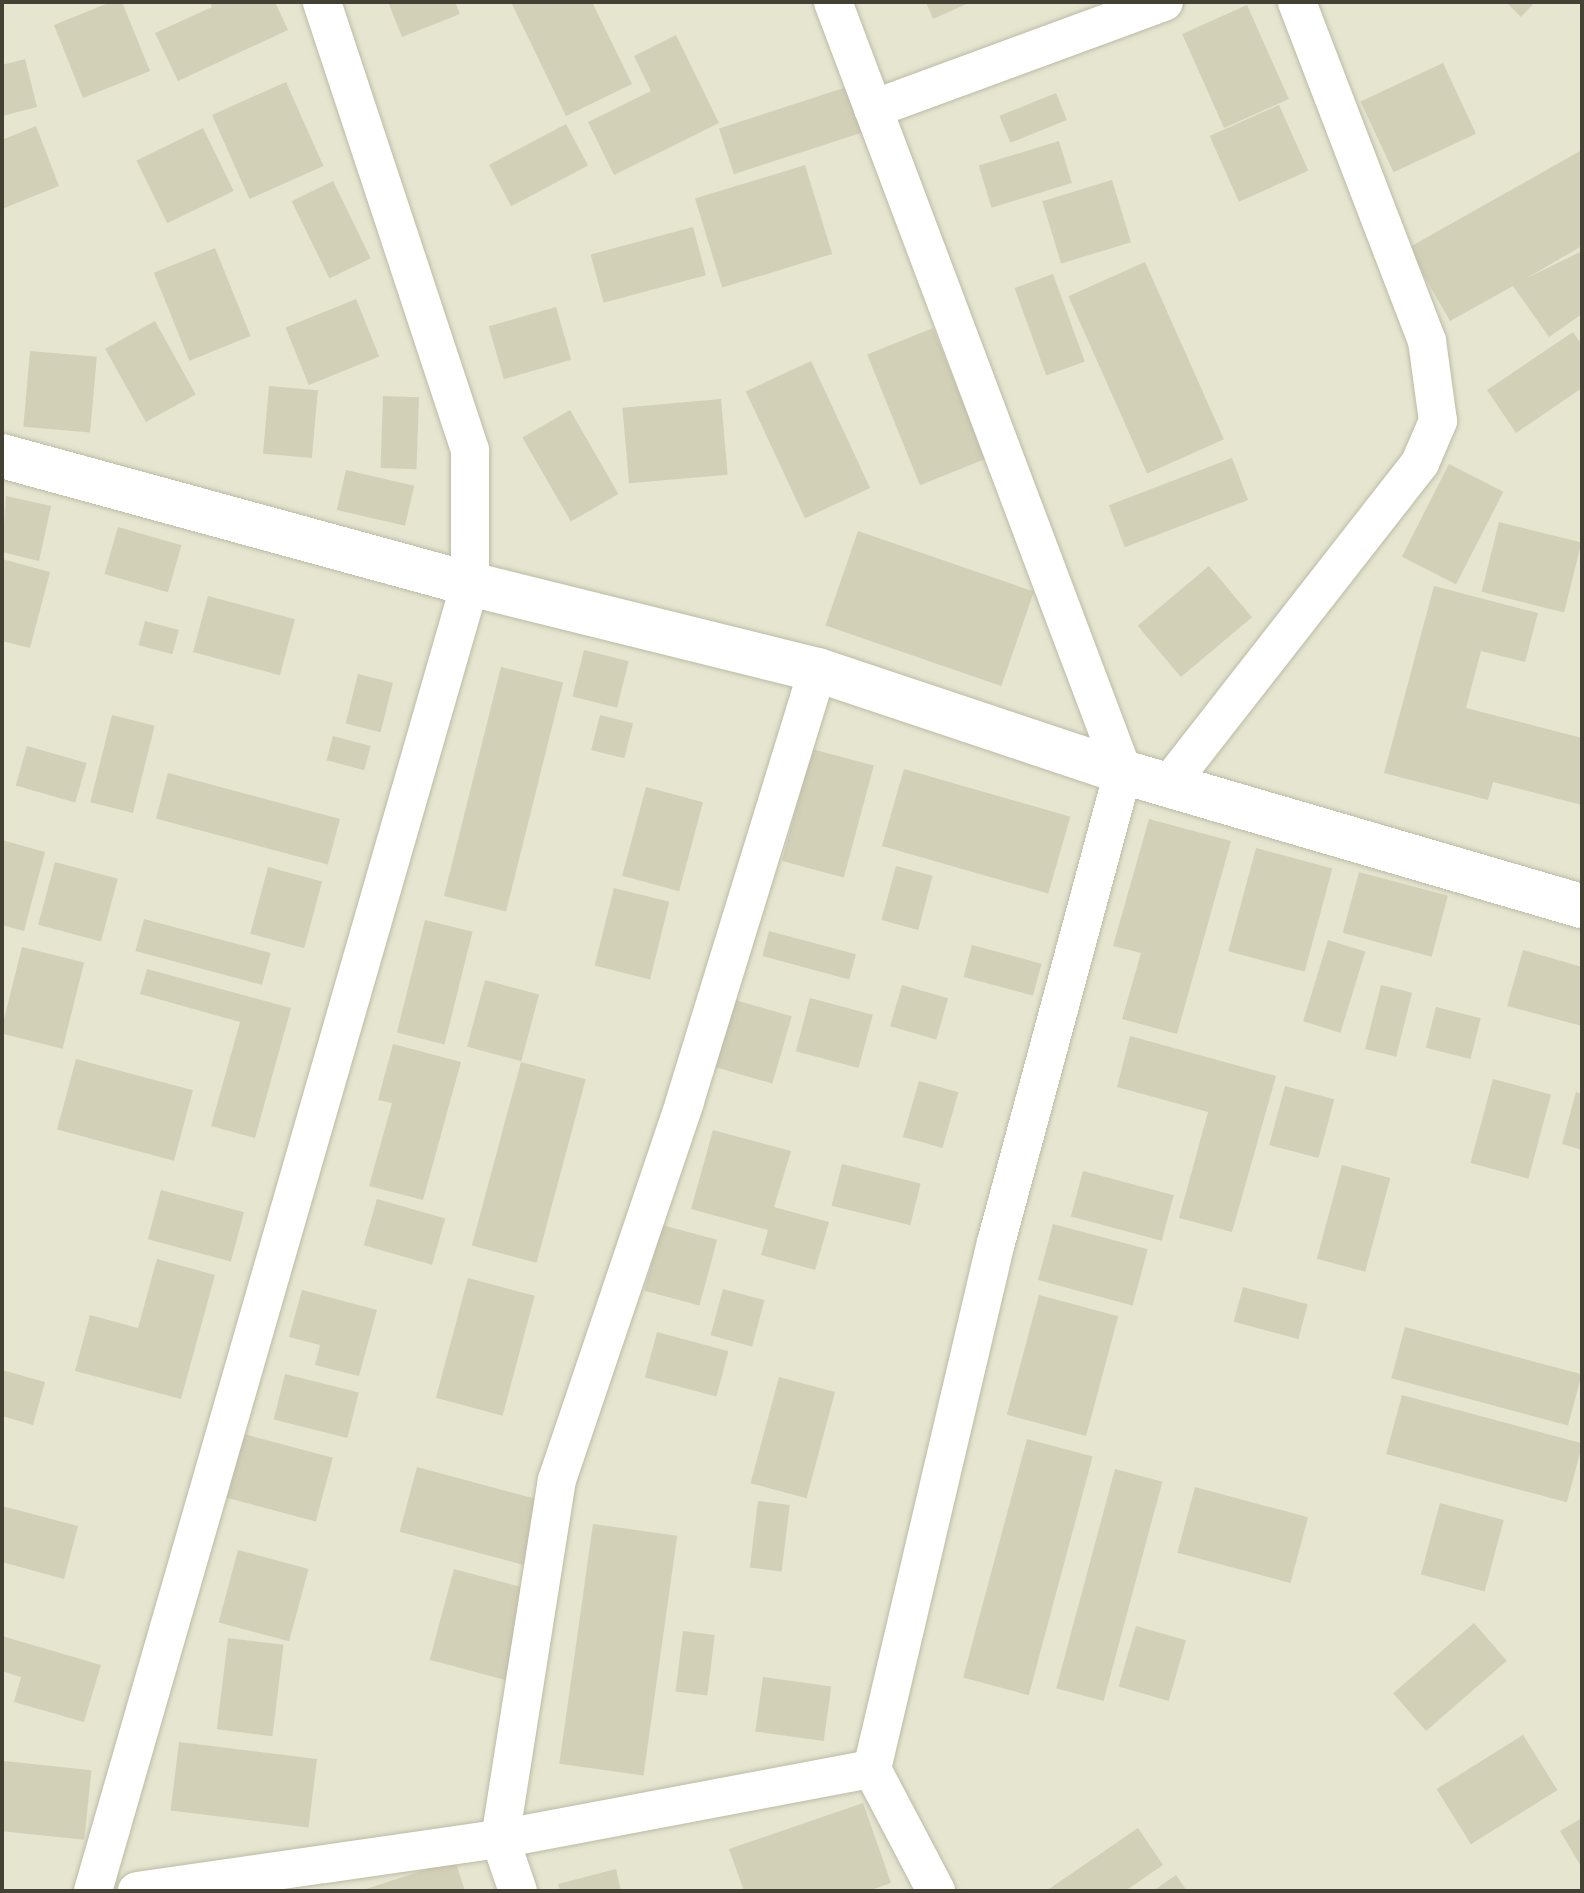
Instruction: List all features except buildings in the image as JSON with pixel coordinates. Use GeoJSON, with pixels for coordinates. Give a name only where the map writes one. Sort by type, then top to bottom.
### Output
{"type":"FeatureCollection","features":[{"type":"Feature","properties":{"kind":"street"},"geometry":{"type":"LineString","coordinates":[[93,1891],[470,584],[470,450],[322,2]]}},
{"type":"Feature","properties":{"kind":"street"},"geometry":{"type":"LineString","coordinates":[[833,2],[1123,772],[996,1242],[872,1769],[936,1891]]}},
{"type":"Feature","properties":{"kind":"street"},"geometry":{"type":"LineString","coordinates":[[873,109],[1164,2]]}},
{"type":"Feature","properties":{"kind":"street"},"geometry":{"type":"LineString","coordinates":[[1170,783],[1420,463],[1438,421],[1427,341],[1297,2]]}},
{"type":"Feature","properties":{"kind":"street"},"geometry":{"type":"LineString","coordinates":[[2,456],[470,584],[818,670],[1123,772],[1170,783],[1582,906]]}},
{"type":"Feature","properties":{"kind":"street"},"geometry":{"type":"LineString","coordinates":[[518,1891],[500,1839],[557,1480],[685,1101],[818,670]]}},
{"type":"Feature","properties":{"kind":"street"},"geometry":{"type":"LineString","coordinates":[[137,1891],[500,1839],[872,1769]]}},
{"type":"Feature","properties":{"kind":"shaded area"},"geometry":{"type":"Polygon","coordinates":[[[2,2],[1582,2],[1582,1891],[2,1891],[2,2]]]}}]}
